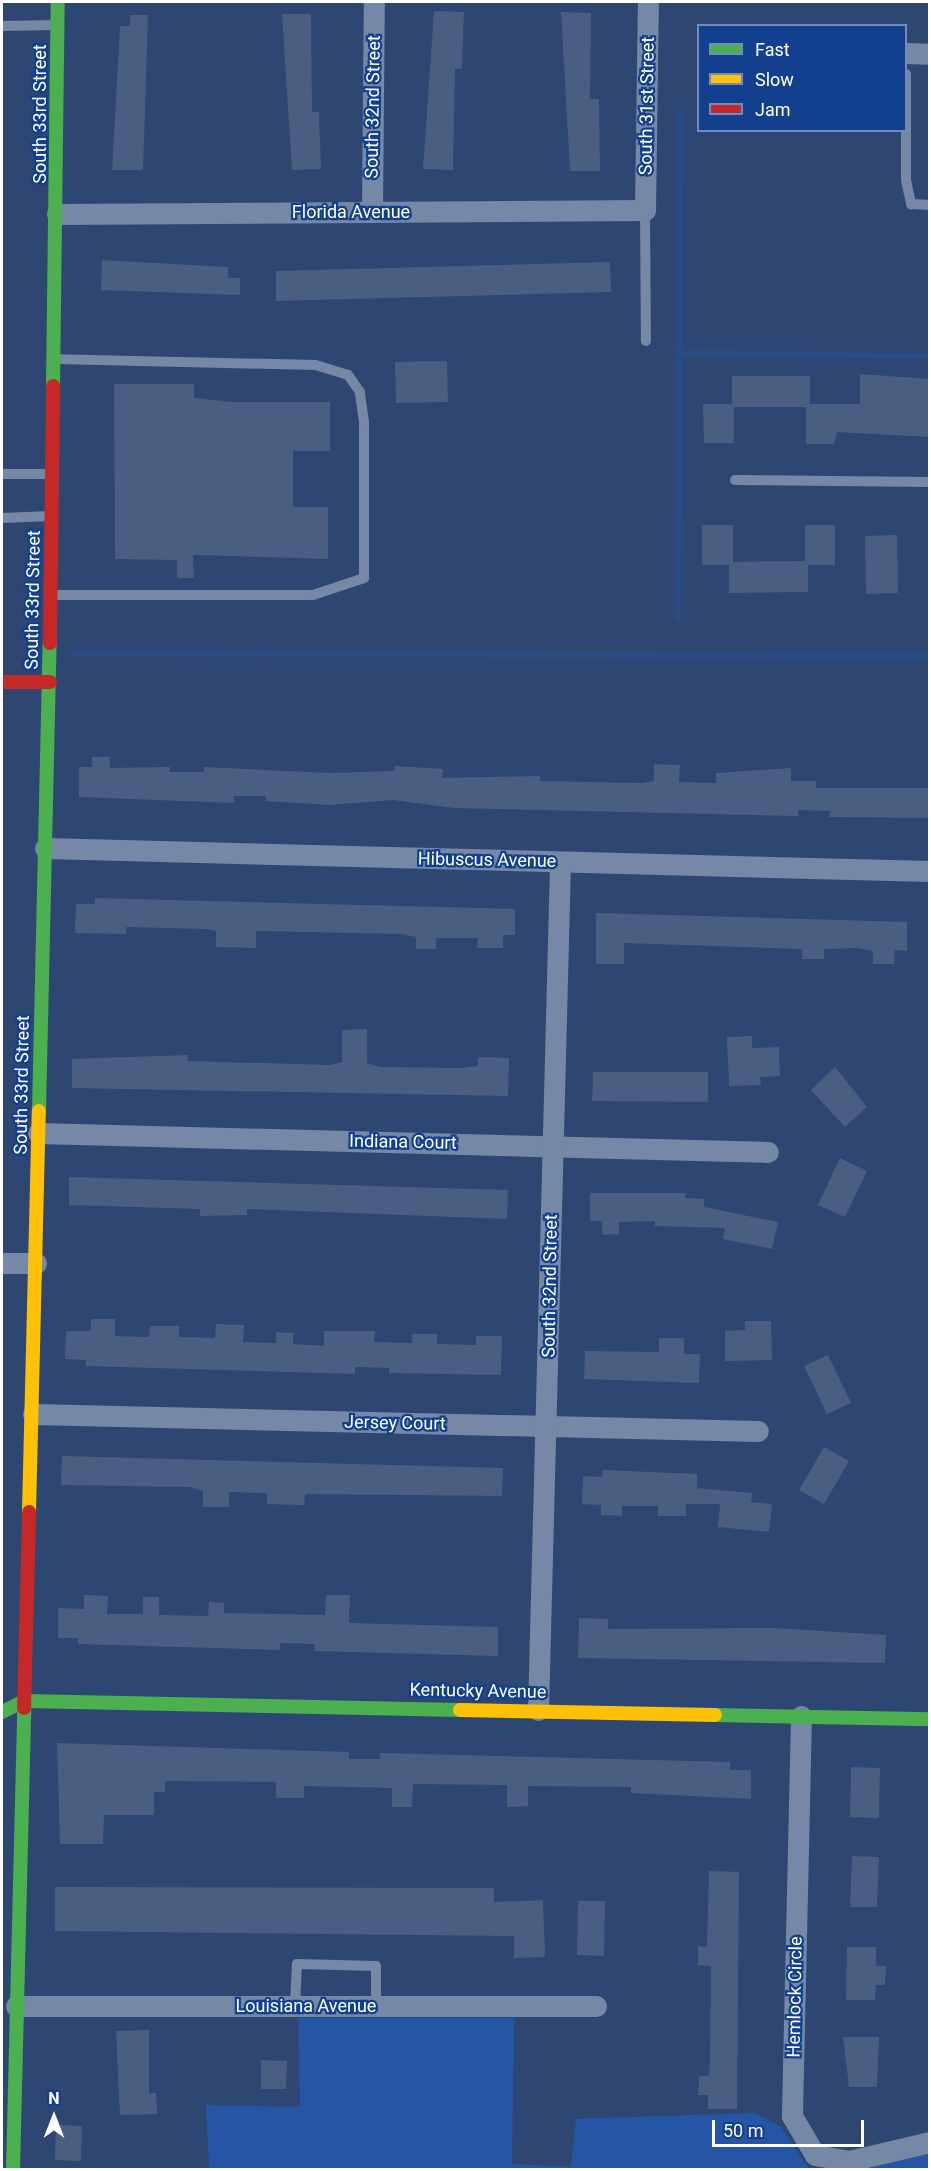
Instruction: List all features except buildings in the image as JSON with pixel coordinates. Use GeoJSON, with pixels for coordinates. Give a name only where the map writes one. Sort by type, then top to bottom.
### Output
{"type":"FeatureCollection","features":[{"type":"Feature","properties":{"kind":"street","name":"South 33rd Street"},"geometry":{"type":"LineString","coordinates":[[13,2169],[8,2098],[16,2006],[33,1414],[52,595],[58,2]]}},
{"type":"Feature","properties":{"kind":"street","name":"South 32nd Street"},"geometry":{"type":"LineString","coordinates":[[372,212],[374,2]]}},
{"type":"Feature","properties":{"kind":"street","name":"South 31st Street"},"geometry":{"type":"LineString","coordinates":[[645,210],[648,2]]}},
{"type":"Feature","properties":{"kind":"street"},"geometry":{"type":"LineString","coordinates":[[907,53],[930,54]]}},
{"type":"Feature","properties":{"kind":"street","name":"Florida Avenue"},"geometry":{"type":"LineString","coordinates":[[57,214],[645,210]]}},
{"type":"Feature","properties":{"kind":"street"},"geometry":{"type":"LineString","coordinates":[[2,682],[50,682]]}},
{"type":"Feature","properties":{"kind":"street","name":"Hibuscus Avenue"},"geometry":{"type":"LineString","coordinates":[[45,848],[930,871]]}},
{"type":"Feature","properties":{"kind":"street","name":"South 32nd Street"},"geometry":{"type":"LineString","coordinates":[[538,1710],[560,862]]}},
{"type":"Feature","properties":{"kind":"street","name":"Indiana Court"},"geometry":{"type":"LineString","coordinates":[[38,1133],[768,1152]]}},
{"type":"Feature","properties":{"kind":"street"},"geometry":{"type":"LineString","coordinates":[[2,1263],[36,1263]]}},
{"type":"Feature","properties":{"kind":"street","name":"Jersey Court"},"geometry":{"type":"LineString","coordinates":[[33,1414],[758,1431]]}},
{"type":"Feature","properties":{"kind":"street"},"geometry":{"type":"LineString","coordinates":[[2,1712],[25,1701]]}},
{"type":"Feature","properties":{"kind":"street","name":"Kentucky Avenue"},"geometry":{"type":"LineString","coordinates":[[25,1701],[930,1719]]}},
{"type":"Feature","properties":{"kind":"street","name":"Hemlock Circle"},"geometry":{"type":"LineString","coordinates":[[801,1716],[792,2116],[815,2155],[849,2161],[930,2142]]}},
{"type":"Feature","properties":{"kind":"street","name":"Louisiana Avenue"},"geometry":{"type":"LineString","coordinates":[[16,2006],[596,2006]]}},
{"type":"Feature","properties":{"kind":"lane"},"geometry":{"type":"LineString","coordinates":[[2,26],[58,25]]}},
{"type":"Feature","properties":{"kind":"lane"},"geometry":{"type":"LineString","coordinates":[[906,132],[906,180],[911,204],[930,205]]}},
{"type":"Feature","properties":{"kind":"lane"},"geometry":{"type":"LineString","coordinates":[[645,210],[646,341]]}},
{"type":"Feature","properties":{"kind":"lane"},"geometry":{"type":"LineString","coordinates":[[52,595],[313,595],[364,578],[364,422],[360,392],[348,375],[315,365],[56,359]]}},
{"type":"Feature","properties":{"kind":"lane"},"geometry":{"type":"LineString","coordinates":[[2,474],[52,474]]}},
{"type":"Feature","properties":{"kind":"lane"},"geometry":{"type":"LineString","coordinates":[[735,480],[930,482]]}},
{"type":"Feature","properties":{"kind":"lane"},"geometry":{"type":"LineString","coordinates":[[2,518],[51,516]]}},
{"type":"Feature","properties":{"kind":"lane"},"geometry":{"type":"LineString","coordinates":[[295,2005],[297,1964],[376,1966],[376,2006]]}},
{"type":"Feature","properties":{"kind":"shaded area"},"geometry":{"type":"Polygon","coordinates":[[[298,2018],[514,2018],[512,2164],[571,2167],[576,2119],[755,2113],[781,2127],[809,2169],[209,2169],[206,2105],[300,2107],[298,2018]]]}},
{"type":"Feature","properties":{"kind":"shaded area"},"geometry":{"type":"Polygon","coordinates":[[[929,2154],[929,2169],[864,2169],[929,2154]]]}},
{"type":"Feature","properties":{"kind":"waterway"},"geometry":{"type":"LineString","coordinates":[[678,618],[680,112]]}},
{"type":"Feature","properties":{"kind":"waterway"},"geometry":{"type":"LineString","coordinates":[[679,353],[930,356]]}},
{"type":"Feature","properties":{"kind":"waterway"},"geometry":{"type":"LineString","coordinates":[[75,653],[930,656]]}},
{"type":"Feature","properties":{"kind":"traffic: fast"},"geometry":{"type":"LineString","coordinates":[[53,386],[58,2]]}},
{"type":"Feature","properties":{"kind":"traffic: fast"},"geometry":{"type":"LineString","coordinates":[[39,1111],[50,643]]}},
{"type":"Feature","properties":{"kind":"traffic: fast"},"geometry":{"type":"LineString","coordinates":[[2,1712],[25,1701],[460,1710]]}},
{"type":"Feature","properties":{"kind":"traffic: fast"},"geometry":{"type":"LineString","coordinates":[[13,2170],[24,1708]]}},
{"type":"Feature","properties":{"kind":"traffic: fast"},"geometry":{"type":"LineString","coordinates":[[715,1715],[930,1719]]}},
{"type":"Feature","properties":{"kind":"traffic: slow"},"geometry":{"type":"LineString","coordinates":[[29,1512],[39,1111]]}},
{"type":"Feature","properties":{"kind":"traffic: slow"},"geometry":{"type":"LineString","coordinates":[[460,1710],[715,1715]]}},
{"type":"Feature","properties":{"kind":"traffic: jam"},"geometry":{"type":"LineString","coordinates":[[50,643],[53,386]]}},
{"type":"Feature","properties":{"kind":"traffic: jam"},"geometry":{"type":"LineString","coordinates":[[2,682],[50,682]]}},
{"type":"Feature","properties":{"kind":"traffic: jam"},"geometry":{"type":"LineString","coordinates":[[24,1708],[29,1512]]}}]}
